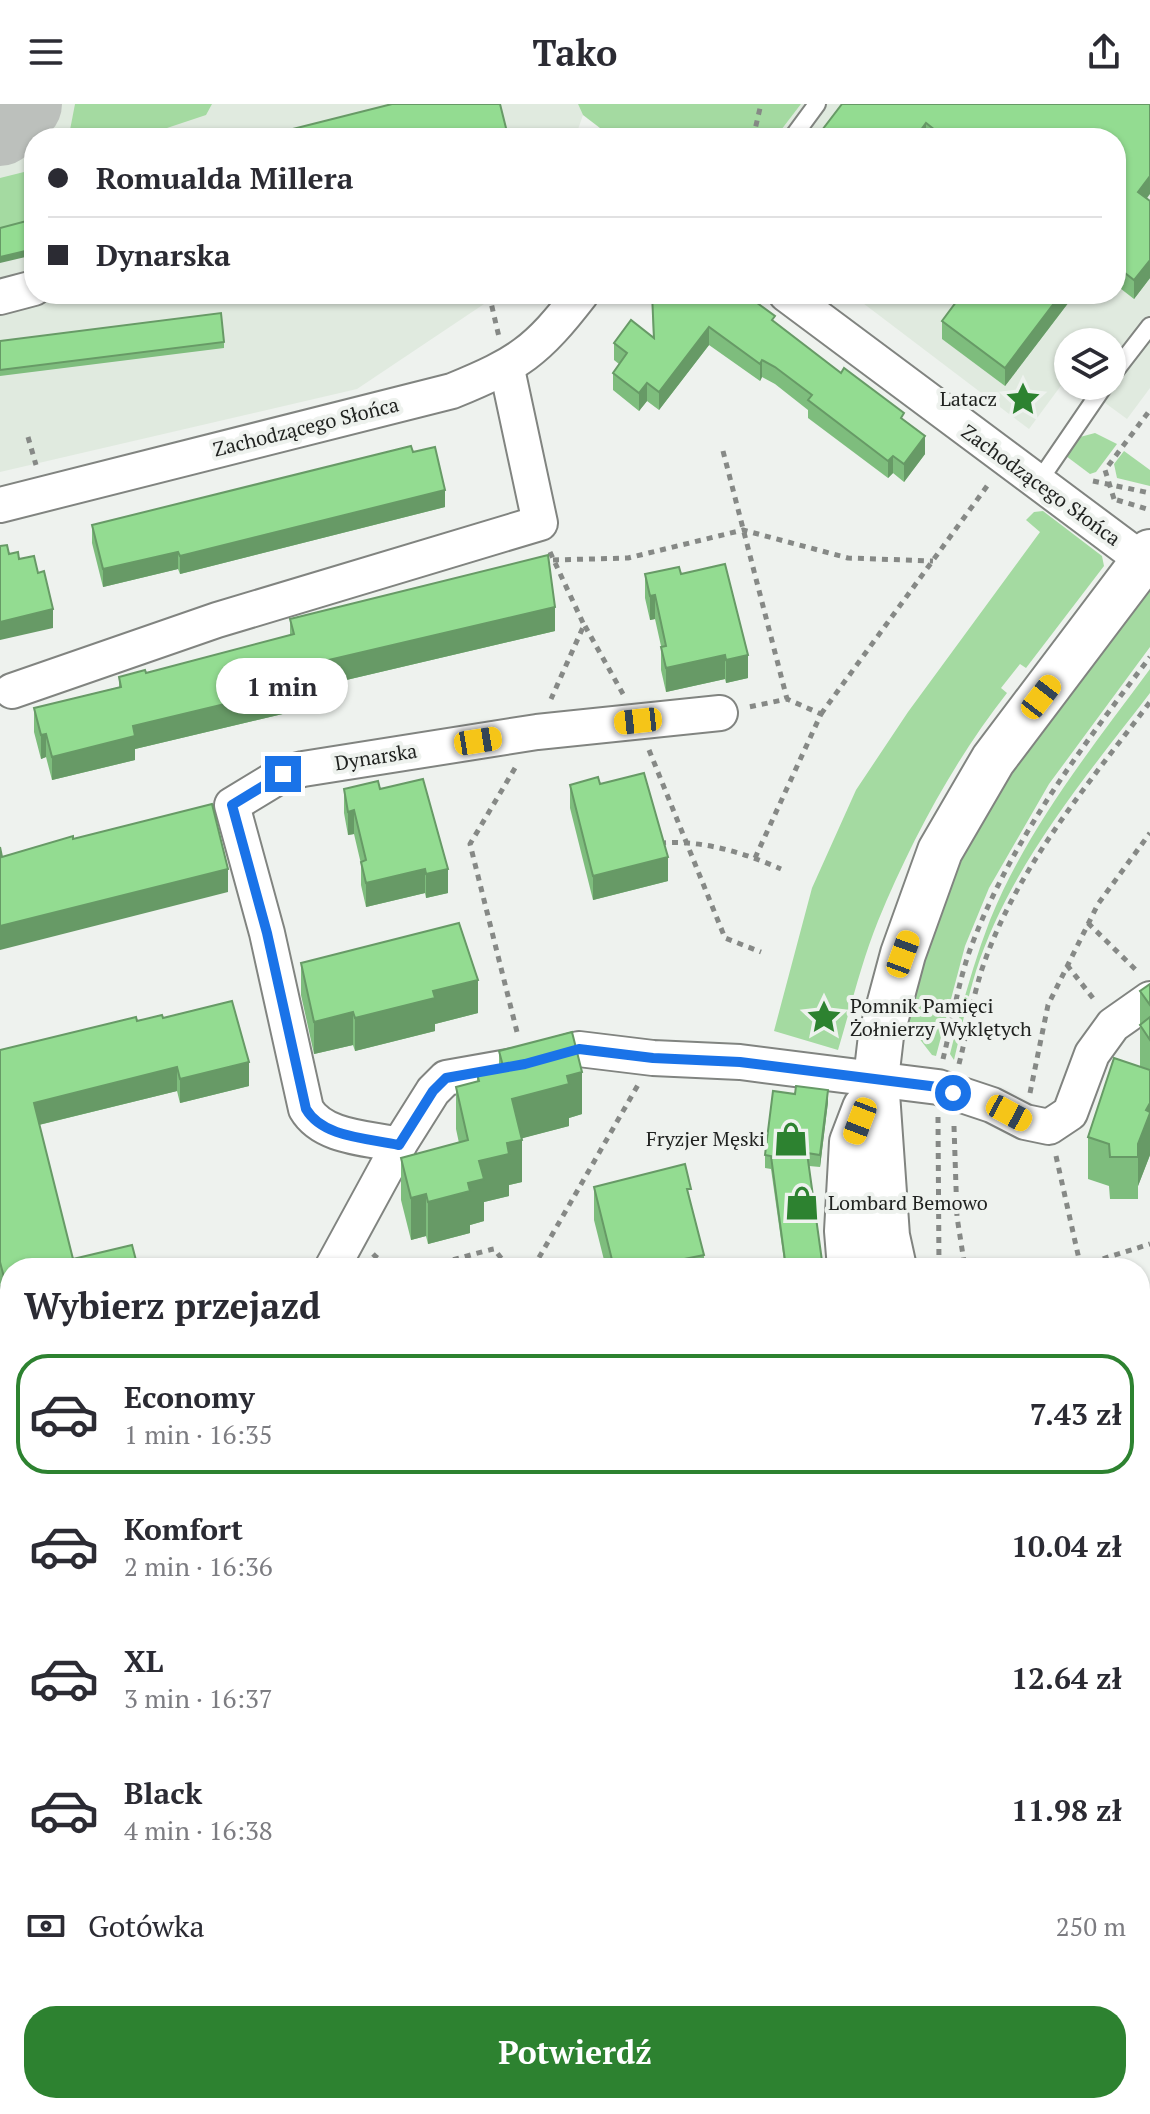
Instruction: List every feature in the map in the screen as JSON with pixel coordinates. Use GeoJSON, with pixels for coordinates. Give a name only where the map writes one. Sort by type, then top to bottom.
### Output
{"type":"FeatureCollection","features":[{"type":"Feature","properties":{"kind":"street"},"geometry":{"type":"LineString","coordinates":[[0,297],[24,291]]}},
{"type":"Feature","properties":{"kind":"street","name":"Zachodzącego Słońca"},"geometry":{"type":"LineString","coordinates":[[0,505],[452,391],[507,369],[545,341],[573,304]]}},
{"type":"Feature","properties":{"kind":"street","name":"Zachodzącego Słońca"},"geometry":{"type":"LineString","coordinates":[[799,304],[1037,484],[1147,556]]}},
{"type":"Feature","properties":{"kind":"street"},"geometry":{"type":"LineString","coordinates":[[12,691],[217,620],[540,523],[507,369]]}},
{"type":"Feature","properties":{"kind":"street"},"geometry":{"type":"LineString","coordinates":[[892,1258],[887,1236],[876,1079],[881,1036],[903,954],[940,851],[993,760],[1147,556]]}},
{"type":"Feature","properties":{"kind":"street","name":"Dynarska"},"geometry":{"type":"LineString","coordinates":[[399,1145],[329,1130],[311,1118],[306,1109],[267,933],[232,805],[283,774],[303,769],[537,732],[720,713]]}},
{"type":"Feature","properties":{"kind":"street"},"geometry":{"type":"LineString","coordinates":[[337,1258],[399,1145],[433,1091],[446,1078],[525,1064],[579,1049],[653,1058],[740,1062],[946,1090],[1037,1124],[1070,1113],[1092,1054],[1113,1025],[1150,999]]}},
{"type":"Feature","properties":{"kind":"street"},"geometry":{"type":"LineString","coordinates":[[849,1258],[847,1231],[852,1142],[876,1079]]}},
{"type":"Feature","properties":{"kind":"lane"},"geometry":{"type":"LineString","coordinates":[[799,128],[817,104]]}},
{"type":"Feature","properties":{"kind":"lane"},"geometry":{"type":"LineString","coordinates":[[1126,357],[1150,326]]}},
{"type":"Feature","properties":{"kind":"lane"},"geometry":{"type":"LineString","coordinates":[[1037,484],[1094,400]]}},
{"type":"Feature","properties":{"kind":"path"},"geometry":{"type":"LineString","coordinates":[[755,128],[761,104]]}},
{"type":"Feature","properties":{"kind":"path"},"geometry":{"type":"LineString","coordinates":[[723,451],[787,699]]}},
{"type":"Feature","properties":{"kind":"path"},"geometry":{"type":"LineString","coordinates":[[755,858],[821,714],[1006,460]]}},
{"type":"Feature","properties":{"kind":"path"},"geometry":{"type":"LineString","coordinates":[[1110,485],[1150,493]]}},
{"type":"Feature","properties":{"kind":"path"},"geometry":{"type":"LineString","coordinates":[[540,523],[553,560],[584,625],[638,721],[725,938],[761,952]]}},
{"type":"Feature","properties":{"kind":"path"},"geometry":{"type":"LineString","coordinates":[[553,560],[628,558],[743,530],[848,558],[933,561]]}},
{"type":"Feature","properties":{"kind":"path"},"geometry":{"type":"LineString","coordinates":[[525,1064],[470,844],[537,732],[584,625]]}},
{"type":"Feature","properties":{"kind":"path"},"geometry":{"type":"LineString","coordinates":[[939,1258],[946,1090],[970,951],[989,903],[1016,850],[1073,758],[1150,657]]}},
{"type":"Feature","properties":{"kind":"path"},"geometry":{"type":"LineString","coordinates":[[720,713],[787,699],[821,714]]}},
{"type":"Feature","properties":{"kind":"path"},"geometry":{"type":"LineString","coordinates":[[963,1258],[946,1090],[982,970],[1003,921],[1040,850],[1150,702]]}},
{"type":"Feature","properties":{"kind":"path"},"geometry":{"type":"LineString","coordinates":[[1077,1258],[1037,1124],[1048,1005],[1098,904],[1150,833]]}},
{"type":"Feature","properties":{"kind":"path"},"geometry":{"type":"LineString","coordinates":[[659,843],[687,841],[755,858],[781,869]]}},
{"type":"Feature","properties":{"kind":"path"},"geometry":{"type":"LineString","coordinates":[[1088,923],[1150,984]]}},
{"type":"Feature","properties":{"kind":"path"},"geometry":{"type":"LineString","coordinates":[[1067,965],[1113,1025]]}},
{"type":"Feature","properties":{"kind":"path"},"geometry":{"type":"LineString","coordinates":[[539,1258],[653,1058]]}},
{"type":"Feature","properties":{"kind":"path"},"geometry":{"type":"LineString","coordinates":[[356,1224],[376,1258]]}},
{"type":"Feature","properties":{"kind":"path"},"geometry":{"type":"LineString","coordinates":[[1107,1258],[1150,1244]]}},
{"type":"Feature","properties":{"kind":"path"},"geometry":{"type":"LineString","coordinates":[[454,1258],[494,1249],[501,1258]]}},
{"type":"Feature","properties":{"kind":"shaded area"},"geometry":{"type":"Polygon","coordinates":[[[0,104],[578,104],[583,115],[578,128],[24,128],[24,304],[484,304],[357,389],[0,472],[0,104]]]}},
{"type":"Feature","properties":{"kind":"shaded area"},"geometry":{"type":"Polygon","coordinates":[[[801,104],[1150,104],[1150,388],[1127,419],[1101,400],[1126,400],[1126,328],[1054,328],[1054,395],[1029,429],[864,304],[1126,304],[1126,128],[783,128],[801,104]]]}},
{"type":"Feature","properties":{"kind":"green space"},"geometry":{"type":"Polygon","coordinates":[[[75,104],[212,104],[206,115],[167,128],[70,128],[75,104]]]}},
{"type":"Feature","properties":{"kind":"green space"},"geometry":{"type":"Polygon","coordinates":[[[578,104],[801,104],[783,128],[600,128],[583,115],[578,104]]]}},
{"type":"Feature","properties":{"kind":"green space"},"geometry":{"type":"Polygon","coordinates":[[[24,172],[24,222],[0,228],[0,178],[24,172]]]}},
{"type":"Feature","properties":{"kind":"green space"},"geometry":{"type":"Polygon","coordinates":[[[1095,433],[1117,444],[1096,472],[1090,474],[1066,456],[1080,437],[1095,433]]]}},
{"type":"Feature","properties":{"kind":"green space"},"geometry":{"type":"Polygon","coordinates":[[[1124,451],[1150,470],[1150,486],[1117,478],[1114,464],[1124,451]]]}},
{"type":"Feature","properties":{"kind":"green space"},"geometry":{"type":"Polygon","coordinates":[[[1043,511],[1102,556],[1104,566],[1026,668],[1020,664],[1001,688],[1007,693],[969,746],[935,803],[904,861],[878,921],[838,1050],[774,1031],[812,888],[856,790],[908,712],[1040,532],[1026,520],[1034,512],[1043,511]]]}},
{"type":"Feature","properties":{"kind":"green space"},"geometry":{"type":"Polygon","coordinates":[[[1150,579],[1150,647],[1049,784],[989,888],[965,946],[936,1056],[932,1055],[915,1033],[906,1031],[930,943],[962,857],[990,803],[1027,745],[1150,579]]]}},
{"type":"Feature","properties":{"kind":"green space"},"geometry":{"type":"Polygon","coordinates":[[[1150,669],[1150,693],[1051,825],[1008,895],[976,971],[954,1060],[950,1054],[968,987],[1005,886],[1062,790],[1150,669]]]}},
{"type":"Feature","properties":{"kind":"building"},"geometry":{"type":"Polygon","coordinates":[[[392,104],[500,104],[506,128],[297,128],[392,104]]]}},
{"type":"Feature","properties":{"kind":"building"},"geometry":{"type":"Polygon","coordinates":[[[842,104],[1150,104],[1150,176],[1138,192],[1150,201],[1150,260],[1134,280],[1126,274],[1126,128],[932,128],[926,123],[922,128],[824,128],[842,104]]]}},
{"type":"Feature","properties":{"kind":"building"},"geometry":{"type":"Polygon","coordinates":[[[24,222],[24,251],[0,257],[0,228],[24,222]]]}},
{"type":"Feature","properties":{"kind":"building"},"geometry":{"type":"Polygon","coordinates":[[[652,304],[759,304],[775,316],[772,320],[841,373],[844,368],[904,413],[901,418],[925,436],[904,464],[893,456],[888,461],[808,400],[812,395],[775,367],[762,360],[760,364],[709,327],[659,392],[647,383],[639,393],[613,373],[627,353],[614,343],[631,320],[654,338],[652,304]]]}},
{"type":"Feature","properties":{"kind":"building"},"geometry":{"type":"Polygon","coordinates":[[[955,304],[1053,304],[1005,368],[942,321],[955,304]]]}},
{"type":"Feature","properties":{"kind":"building"},"geometry":{"type":"Polygon","coordinates":[[[221,313],[224,342],[0,370],[0,341],[221,313]]]}},
{"type":"Feature","properties":{"kind":"building"},"geometry":{"type":"Polygon","coordinates":[[[411,446],[413,452],[435,447],[445,490],[180,556],[178,552],[103,569],[92,525],[411,446]]]}},
{"type":"Feature","properties":{"kind":"building"},"geometry":{"type":"Polygon","coordinates":[[[7,545],[9,554],[18,552],[19,559],[34,556],[38,573],[44,571],[53,609],[0,622],[0,546],[7,545]]]}},
{"type":"Feature","properties":{"kind":"building"},"geometry":{"type":"Polygon","coordinates":[[[548,555],[555,607],[303,666],[308,684],[133,726],[135,736],[52,757],[46,734],[41,735],[34,708],[121,687],[119,677],[145,670],[146,673],[294,634],[290,619],[548,555]]]}},
{"type":"Feature","properties":{"kind":"building"},"geometry":{"type":"Polygon","coordinates":[[[725,564],[748,655],[726,660],[725,655],[666,668],[661,647],[666,646],[655,595],[650,596],[645,574],[679,567],[681,574],[725,564]]]}},
{"type":"Feature","properties":{"kind":"building"},"geometry":{"type":"Polygon","coordinates":[[[644,773],[668,857],[593,876],[570,785],[598,777],[600,784],[644,773]]]}},
{"type":"Feature","properties":{"kind":"building"},"geometry":{"type":"Polygon","coordinates":[[[423,779],[448,869],[426,874],[425,869],[366,883],[361,862],[366,860],[354,810],[348,812],[344,789],[378,781],[380,789],[423,779]]]}},
{"type":"Feature","properties":{"kind":"building"},"geometry":{"type":"Polygon","coordinates":[[[212,804],[228,869],[0,926],[0,847],[2,857],[73,836],[73,839],[212,804]]]}},
{"type":"Feature","properties":{"kind":"building"},"geometry":{"type":"Polygon","coordinates":[[[459,923],[478,980],[433,991],[435,998],[355,1018],[353,1012],[314,1022],[301,963],[459,923]]]}},
{"type":"Feature","properties":{"kind":"building"},"geometry":{"type":"Polygon","coordinates":[[[1150,984],[1150,1005],[1140,991],[1150,984]]]}},
{"type":"Feature","properties":{"kind":"building"},"geometry":{"type":"Polygon","coordinates":[[[232,1001],[249,1062],[180,1079],[177,1067],[34,1103],[73,1258],[0,1258],[0,1050],[136,1017],[137,1021],[162,1015],[163,1018],[232,1001]]]}},
{"type":"Feature","properties":{"kind":"building"},"geometry":{"type":"Polygon","coordinates":[[[1150,1017],[1150,1040],[1140,1025],[1150,1017]]]}},
{"type":"Feature","properties":{"kind":"building"},"geometry":{"type":"Polygon","coordinates":[[[572,1032],[582,1072],[567,1076],[569,1084],[512,1099],[522,1140],[507,1143],[509,1154],[479,1161],[484,1179],[468,1183],[470,1191],[428,1202],[426,1194],[411,1198],[401,1158],[468,1140],[456,1087],[479,1081],[477,1074],[503,1066],[499,1051],[572,1032]]]}},
{"type":"Feature","properties":{"kind":"building"},"geometry":{"type":"Polygon","coordinates":[[[1114,1058],[1150,1070],[1150,1103],[1146,1110],[1150,1113],[1138,1144],[1138,1157],[1110,1157],[1109,1144],[1088,1137],[1114,1058]]]}},
{"type":"Feature","properties":{"kind":"building"},"geometry":{"type":"Polygon","coordinates":[[[796,1086],[828,1090],[820,1155],[807,1153],[822,1258],[785,1258],[771,1156],[765,1155],[773,1091],[795,1094],[796,1086]]]}},
{"type":"Feature","properties":{"kind":"building"},"geometry":{"type":"Polygon","coordinates":[[[685,1164],[691,1189],[687,1189],[704,1255],[689,1258],[612,1258],[594,1187],[685,1164]]]}},
{"type":"Feature","properties":{"kind":"building"},"geometry":{"type":"Polygon","coordinates":[[[132,1245],[135,1258],[77,1258],[132,1245]]]}},
{"type":"Feature","properties":{"kind":"taxiway"},"geometry":{"type":"LineString","coordinates":[[0,127],[23,104]]}},
{"type":"Feature","properties":{"kind":"place","name":"Latacz"},"geometry":{"type":"Point","coordinates":[1023,399]}},
{"type":"Feature","properties":{"kind":"place","name":"Pomnik Pamięci Żołnierzy Wyklętych"},"geometry":{"type":"Point","coordinates":[824,1017]}},
{"type":"Feature","properties":{"kind":"place","name":"Fryzjer Męski"},"geometry":{"type":"Point","coordinates":[791,1139]}},
{"type":"Feature","properties":{"kind":"place","name":"Lombard Bemowo"},"geometry":{"type":"Point","coordinates":[802,1203]}},
{"type":"Feature","properties":{"kind":"route"},"geometry":{"type":"LineString","coordinates":[[283,774],[232,805],[267,933],[306,1109],[311,1118],[329,1130],[399,1145],[433,1091],[446,1078],[525,1064],[579,1049],[653,1058],[740,1062],[829,1076],[938,1087],[953,1093]]}}]}
